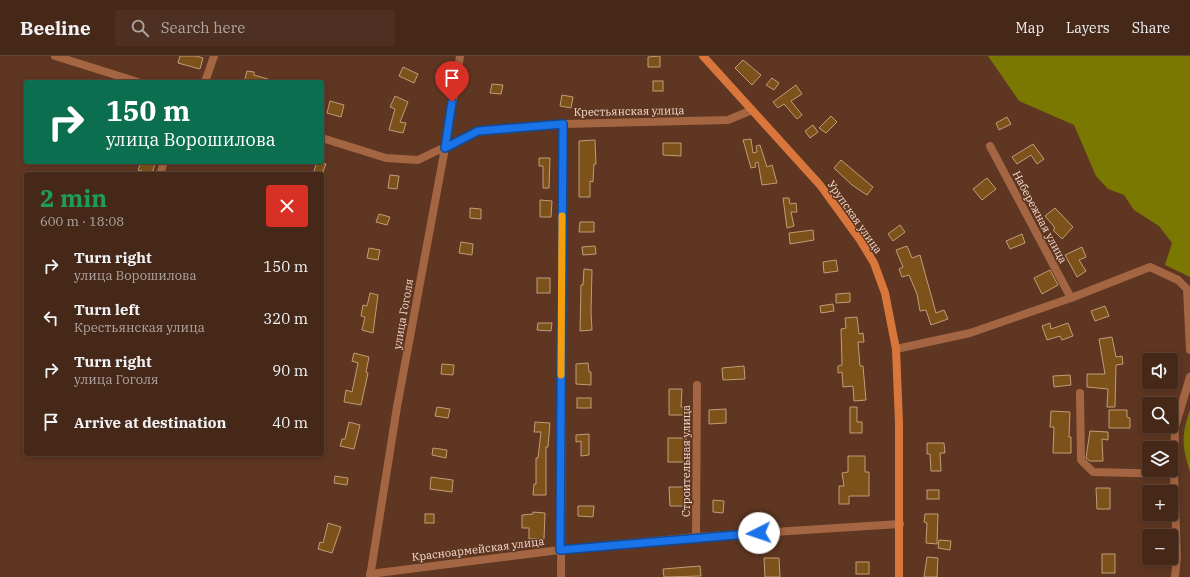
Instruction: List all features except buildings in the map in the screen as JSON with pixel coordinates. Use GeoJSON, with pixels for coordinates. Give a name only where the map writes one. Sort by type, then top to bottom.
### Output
{"type":"FeatureCollection","features":[{"type":"Feature","properties":{"kind":"street"},"geometry":{"type":"LineString","coordinates":[[55,56],[132,80]]}},
{"type":"Feature","properties":{"kind":"street"},"geometry":{"type":"LineString","coordinates":[[206,80],[214,56]]}},
{"type":"Feature","properties":{"kind":"street","name":"улица Гоголя"},"geometry":{"type":"LineString","coordinates":[[370,575],[397,407],[445,148],[460,56]]}},
{"type":"Feature","properties":{"kind":"street","name":"Урупская улица"},"geometry":{"type":"LineString","coordinates":[[703,56],[820,186],[860,240],[874,263],[884,293],[896,350],[900,524],[899,577]]}},
{"type":"Feature","properties":{"kind":"street","name":"Крестьянская улица"},"geometry":{"type":"LineString","coordinates":[[324,139],[386,158],[418,160],[478,131],[563,124],[728,120],[752,110]]}},
{"type":"Feature","properties":{"kind":"street"},"geometry":{"type":"LineString","coordinates":[[561,577],[563,124]]}},
{"type":"Feature","properties":{"kind":"street","name":"Набережная улица"},"geometry":{"type":"LineString","coordinates":[[990,146],[1071,298]]}},
{"type":"Feature","properties":{"kind":"street"},"geometry":{"type":"LineString","coordinates":[[896,350],[970,333],[1071,298],[1150,267],[1178,280],[1187,289],[1190,350]]}},
{"type":"Feature","properties":{"kind":"street"},"geometry":{"type":"LineString","coordinates":[[1175,441],[1175,427],[1190,377]]}},
{"type":"Feature","properties":{"kind":"street","name":"Строительная улица"},"geometry":{"type":"LineString","coordinates":[[696,537],[697,385]]}},
{"type":"Feature","properties":{"kind":"street"},"geometry":{"type":"LineString","coordinates":[[1080,393],[1081,460],[1093,472],[1142,473]]}},
{"type":"Feature","properties":{"kind":"street"},"geometry":{"type":"LineString","coordinates":[[1174,477],[1177,557],[1175,577]]}},
{"type":"Feature","properties":{"kind":"street","name":"Красноармейская улица"},"geometry":{"type":"LineString","coordinates":[[370,575],[560,550],[696,537],[900,524]]}},
{"type":"Feature","properties":{"kind":"shaded area"},"geometry":{"type":"Polygon","coordinates":[[[988,56],[1190,56],[1190,277],[1165,265],[1172,243],[1159,226],[1134,210],[1124,195],[1108,189],[1096,176],[1074,125],[1019,101],[988,56]]]}},
{"type":"Feature","properties":{"kind":"shaded area"},"geometry":{"type":"Polygon","coordinates":[[[1190,410],[1190,472],[1185,455],[1184,434],[1190,410]]]}},
{"type":"Feature","properties":{"kind":"slow traffic"},"geometry":{"type":"LineString","coordinates":[[561,375],[562,216]]}},
{"type":"Feature","properties":{"kind":"route"},"geometry":{"type":"LineString","coordinates":[[452,102],[445,148],[478,131],[563,124],[560,550],[696,537],[759,533]]}}]}
